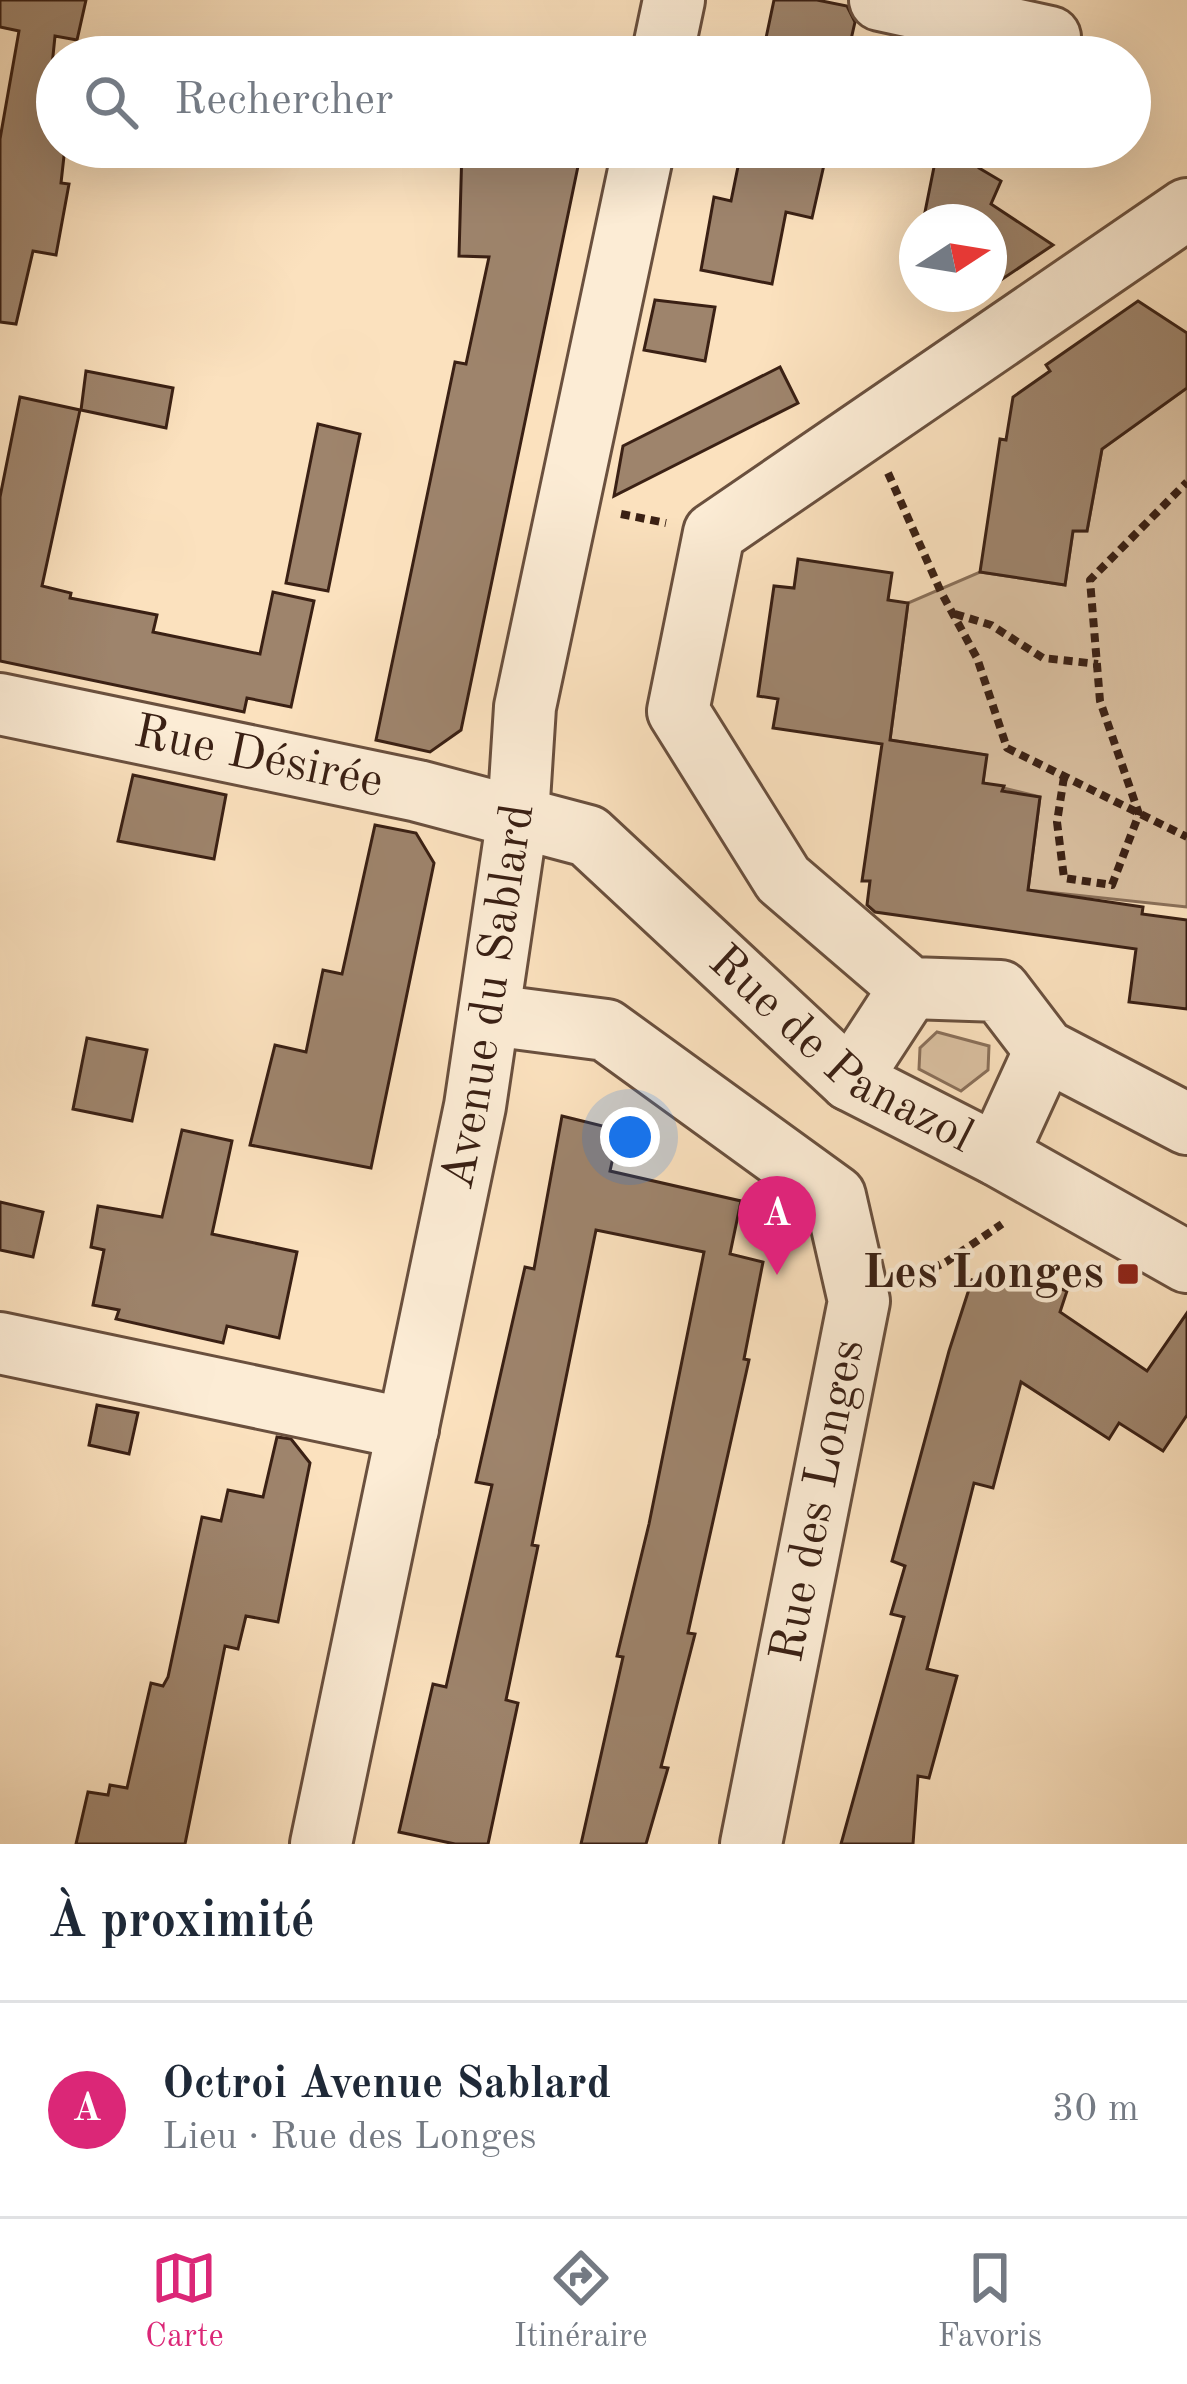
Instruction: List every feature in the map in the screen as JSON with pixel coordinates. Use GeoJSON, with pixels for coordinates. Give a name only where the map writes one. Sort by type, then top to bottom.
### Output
{"type":"FeatureCollection","features":[{"type":"Feature","properties":{"kind":"street"},"geometry":{"type":"LineString","coordinates":[[666,36],[674,0]]}},
{"type":"Feature","properties":{"kind":"street"},"geometry":{"type":"LineString","coordinates":[[880,0],[1045,36]]}},
{"type":"Feature","properties":{"kind":"street","name":"Avenue du Sablard"},"geometry":{"type":"LineString","coordinates":[[321,1844],[491,1015],[518,815],[525,706],[640,168]]}},
{"type":"Feature","properties":{"kind":"street"},"geometry":{"type":"LineString","coordinates":[[1187,209],[714,533],[678,711],[783,879],[910,988],[1000,991],[1045,1050],[1187,1124]]}},
{"type":"Feature","properties":{"kind":"street","name":"Rue Désirée"},"geometry":{"type":"LineString","coordinates":[[0,704],[518,815]]}},
{"type":"Feature","properties":{"kind":"street","name":"Rue de Panazol"},"geometry":{"type":"LineString","coordinates":[[518,815],[588,836],[850,1080],[997,1155],[1187,1262]]}},
{"type":"Feature","properties":{"kind":"street"},"geometry":{"type":"LineString","coordinates":[[850,1080],[910,988]]}},
{"type":"Feature","properties":{"kind":"street","name":"Rue des Longes"},"geometry":{"type":"LineString","coordinates":[[491,1015],[606,1030],[835,1196],[859,1301],[751,1844]]}},
{"type":"Feature","properties":{"kind":"street"},"geometry":{"type":"LineString","coordinates":[[997,1155],[1045,1050]]}},
{"type":"Feature","properties":{"kind":"street"},"geometry":{"type":"LineString","coordinates":[[0,1343],[408,1429]]}},
{"type":"Feature","properties":{"kind":"path"},"geometry":{"type":"LineString","coordinates":[[867,428],[977,658],[1007,748],[1187,837]]}},
{"type":"Feature","properties":{"kind":"path"},"geometry":{"type":"LineString","coordinates":[[1064,777],[1057,822],[1064,878],[1112,885],[1138,814],[1100,700],[1090,580],[1187,482]]}},
{"type":"Feature","properties":{"kind":"path"},"geometry":{"type":"LineString","coordinates":[[953,614],[991,625],[1043,658],[1098,664]]}},
{"type":"Feature","properties":{"kind":"path"},"geometry":{"type":"LineString","coordinates":[[946,1262],[1002,1224]]}},
{"type":"Feature","properties":{"kind":"shaded area"},"geometry":{"type":"Polygon","coordinates":[[[1187,388],[1187,907],[1028,890],[1040,797],[983,783],[986,755],[890,740],[908,603],[980,572],[1065,585],[1073,531],[1087,531],[1102,449],[1187,388]]]}},
{"type":"Feature","properties":{"kind":"shaded area"},"geometry":{"type":"Polygon","coordinates":[[[937,1032],[989,1046],[988,1070],[961,1091],[919,1069],[920,1048],[937,1032]]]}},
{"type":"Feature","properties":{"kind":"building"},"geometry":{"type":"Polygon","coordinates":[[[0,0],[86,0],[78,36],[36,36],[36,168],[63,168],[61,183],[69,184],[56,255],[33,251],[16,324],[0,322],[0,139],[19,31],[0,27],[0,0]]]}},
{"type":"Feature","properties":{"kind":"building"},"geometry":{"type":"Polygon","coordinates":[[[774,0],[847,6],[855,22],[852,36],[766,36],[774,0]]]}},
{"type":"Feature","properties":{"kind":"building"},"geometry":{"type":"Polygon","coordinates":[[[461,168],[578,168],[461,730],[430,752],[376,740],[455,362],[466,364],[489,257],[459,256],[461,168]]]}},
{"type":"Feature","properties":{"kind":"building"},"geometry":{"type":"Polygon","coordinates":[[[738,168],[823,168],[812,218],[786,212],[772,284],[701,270],[714,197],[731,201],[738,168]]]}},
{"type":"Feature","properties":{"kind":"building"},"geometry":{"type":"Polygon","coordinates":[[[934,168],[979,168],[1001,181],[991,204],[927,204],[934,168]]]}},
{"type":"Feature","properties":{"kind":"building"},"geometry":{"type":"Polygon","coordinates":[[[1007,215],[1053,245],[1007,276],[1007,215]]]}},
{"type":"Feature","properties":{"kind":"building"},"geometry":{"type":"Polygon","coordinates":[[[655,300],[715,307],[705,361],[644,350],[655,300]]]}},
{"type":"Feature","properties":{"kind":"building"},"geometry":{"type":"Polygon","coordinates":[[[1138,301],[1187,333],[1187,388],[1102,449],[1087,531],[1073,531],[1065,585],[980,572],[1000,439],[1006,440],[1013,397],[1050,371],[1046,365],[1138,301]]]}},
{"type":"Feature","properties":{"kind":"building"},"geometry":{"type":"Polygon","coordinates":[[[780,367],[798,403],[614,496],[623,446],[780,367]]]}},
{"type":"Feature","properties":{"kind":"building"},"geometry":{"type":"Polygon","coordinates":[[[86,371],[173,388],[166,428],[81,410],[86,371]]]}},
{"type":"Feature","properties":{"kind":"building"},"geometry":{"type":"Polygon","coordinates":[[[20,397],[80,410],[42,586],[71,593],[70,598],[157,615],[153,632],[260,654],[273,592],[314,601],[291,707],[247,698],[244,712],[0,661],[0,497],[20,397]]]}},
{"type":"Feature","properties":{"kind":"building"},"geometry":{"type":"Polygon","coordinates":[[[318,424],[360,434],[328,591],[286,583],[318,424]]]}},
{"type":"Feature","properties":{"kind":"building"},"geometry":{"type":"Polygon","coordinates":[[[798,559],[892,573],[888,600],[908,603],[890,740],[987,755],[983,783],[1040,797],[1028,890],[1143,907],[1142,914],[1187,920],[1187,1009],[1129,1002],[1136,949],[875,912],[867,905],[870,881],[862,881],[882,744],[773,728],[778,699],[758,696],[774,586],[794,588],[798,559]]]}},
{"type":"Feature","properties":{"kind":"building"},"geometry":{"type":"Polygon","coordinates":[[[133,775],[226,795],[214,859],[118,841],[133,775]]]}},
{"type":"Feature","properties":{"kind":"building"},"geometry":{"type":"Polygon","coordinates":[[[375,825],[416,833],[434,863],[371,1168],[250,1145],[275,1045],[306,1052],[323,970],[342,974],[375,825]]]}},
{"type":"Feature","properties":{"kind":"building"},"geometry":{"type":"Polygon","coordinates":[[[87,1038],[147,1050],[132,1121],[73,1109],[87,1038]]]}},
{"type":"Feature","properties":{"kind":"building"},"geometry":{"type":"Polygon","coordinates":[[[562,1116],[619,1130],[610,1171],[741,1201],[730,1254],[763,1262],[744,1359],[749,1360],[688,1633],[695,1634],[661,1767],[668,1768],[646,1844],[581,1844],[704,1252],[596,1230],[532,1545],[538,1546],[506,1700],[518,1703],[488,1844],[455,1844],[399,1832],[433,1684],[446,1687],[492,1485],[476,1482],[525,1267],[534,1269],[562,1116]]]}},
{"type":"Feature","properties":{"kind":"building"},"geometry":{"type":"Polygon","coordinates":[[[182,1130],[232,1141],[212,1234],[297,1252],[279,1338],[227,1326],[223,1343],[116,1319],[119,1310],[93,1305],[104,1250],[91,1247],[98,1206],[162,1217],[182,1130]]]}},
{"type":"Feature","properties":{"kind":"building"},"geometry":{"type":"Polygon","coordinates":[[[0,1202],[43,1212],[33,1257],[0,1250],[0,1202]]]}},
{"type":"Feature","properties":{"kind":"building"},"geometry":{"type":"Polygon","coordinates":[[[1003,1269],[1067,1291],[1060,1312],[1147,1371],[1187,1313],[1187,1415],[1163,1451],[1119,1423],[1109,1439],[1021,1382],[993,1488],[974,1483],[927,1669],[957,1676],[929,1778],[918,1776],[913,1844],[841,1844],[904,1617],[891,1614],[905,1566],[892,1561],[949,1351],[972,1280],[997,1288],[1003,1269]]]}},
{"type":"Feature","properties":{"kind":"building"},"geometry":{"type":"Polygon","coordinates":[[[97,1405],[138,1413],[129,1454],[89,1445],[97,1405]]]}},
{"type":"Feature","properties":{"kind":"building"},"geometry":{"type":"Polygon","coordinates":[[[277,1437],[291,1439],[310,1463],[278,1622],[246,1616],[238,1649],[225,1646],[185,1844],[76,1844],[88,1792],[108,1795],[110,1785],[127,1788],[151,1683],[163,1686],[168,1677],[202,1517],[221,1521],[228,1490],[263,1497],[277,1437]]]}},
{"type":"Feature","properties":{"kind":"place","name":"Les Longes"},"geometry":{"type":"Point","coordinates":[1128,1274]}},
{"type":"Feature","properties":{"kind":"place","name":"Octroi Avenue Sablard"},"geometry":{"type":"Point","coordinates":[777,1275]}}]}
